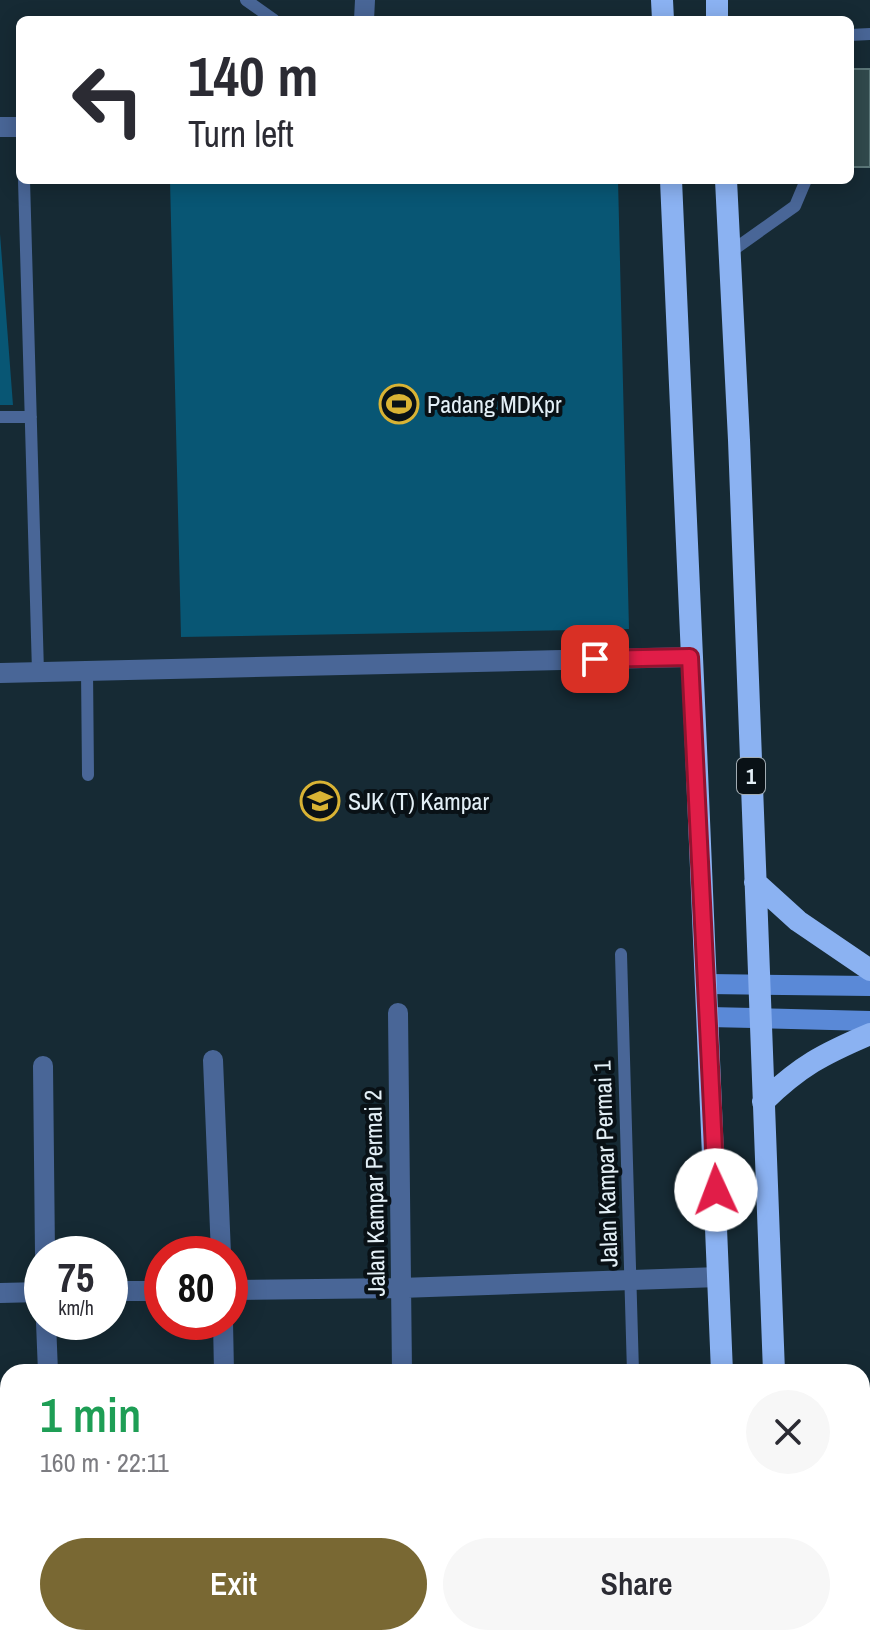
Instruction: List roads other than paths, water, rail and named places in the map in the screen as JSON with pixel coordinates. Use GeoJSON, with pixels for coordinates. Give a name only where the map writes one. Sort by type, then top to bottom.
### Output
{"type":"FeatureCollection","features":[{"type":"Feature","properties":{"kind":"highway"},"geometry":{"type":"LineString","coordinates":[[671,184],[690,657],[708,984],[722,1364]]}},
{"type":"Feature","properties":{"kind":"highway","name":"1"},"geometry":{"type":"LineString","coordinates":[[726,184],[739,440],[774,1364]]}},
{"type":"Feature","properties":{"kind":"highway"},"geometry":{"type":"LineString","coordinates":[[755,882],[798,921],[870,970]]}},
{"type":"Feature","properties":{"kind":"highway"},"geometry":{"type":"LineString","coordinates":[[763,1102],[793,1073],[828,1052],[870,1034]]}},
{"type":"Feature","properties":{"kind":"main road"},"geometry":{"type":"LineString","coordinates":[[708,984],[870,986]]}},
{"type":"Feature","properties":{"kind":"main road"},"geometry":{"type":"LineString","coordinates":[[709,1017],[870,1021]]}},
{"type":"Feature","properties":{"kind":"street"},"geometry":{"type":"LineString","coordinates":[[0,673],[690,657]]}},
{"type":"Feature","properties":{"kind":"street","name":"Jalan Kampar Permai 2"},"geometry":{"type":"LineString","coordinates":[[398,1013],[402,1364]]}},
{"type":"Feature","properties":{"kind":"street"},"geometry":{"type":"LineString","coordinates":[[213,1060],[220,1236]]}},
{"type":"Feature","properties":{"kind":"street"},"geometry":{"type":"LineString","coordinates":[[43,1066],[45,1236]]}},
{"type":"Feature","properties":{"kind":"street"},"geometry":{"type":"LineString","coordinates":[[248,1290],[719,1277]]}},
{"type":"Feature","properties":{"kind":"street"},"geometry":{"type":"LineString","coordinates":[[0,1293],[24,1292]]}},
{"type":"Feature","properties":{"kind":"street"},"geometry":{"type":"LineString","coordinates":[[47,1340],[48,1364]]}},
{"type":"Feature","properties":{"kind":"street"},"geometry":{"type":"LineString","coordinates":[[223,1340],[224,1364]]}},
{"type":"Feature","properties":{"kind":"lane"},"geometry":{"type":"LineString","coordinates":[[246,0],[268,16]]}},
{"type":"Feature","properties":{"kind":"lane"},"geometry":{"type":"LineString","coordinates":[[24,184],[38,672]]}},
{"type":"Feature","properties":{"kind":"lane"},"geometry":{"type":"LineString","coordinates":[[729,253],[795,206],[804,184]]}},
{"type":"Feature","properties":{"kind":"lane"},"geometry":{"type":"LineString","coordinates":[[0,417],[31,417]]}},
{"type":"Feature","properties":{"kind":"lane"},"geometry":{"type":"LineString","coordinates":[[87,670],[88,775]]}},
{"type":"Feature","properties":{"kind":"lane","name":"Jalan Kampar Permai 1"},"geometry":{"type":"LineString","coordinates":[[621,954],[633,1364]]}},
{"type":"Feature","properties":{"kind":"place","name":"Padang MDKpr"},"geometry":{"type":"Point","coordinates":[399,404]}},
{"type":"Feature","properties":{"kind":"place","name":"SJK (T) Kampar"},"geometry":{"type":"Point","coordinates":[320,801]}}]}
